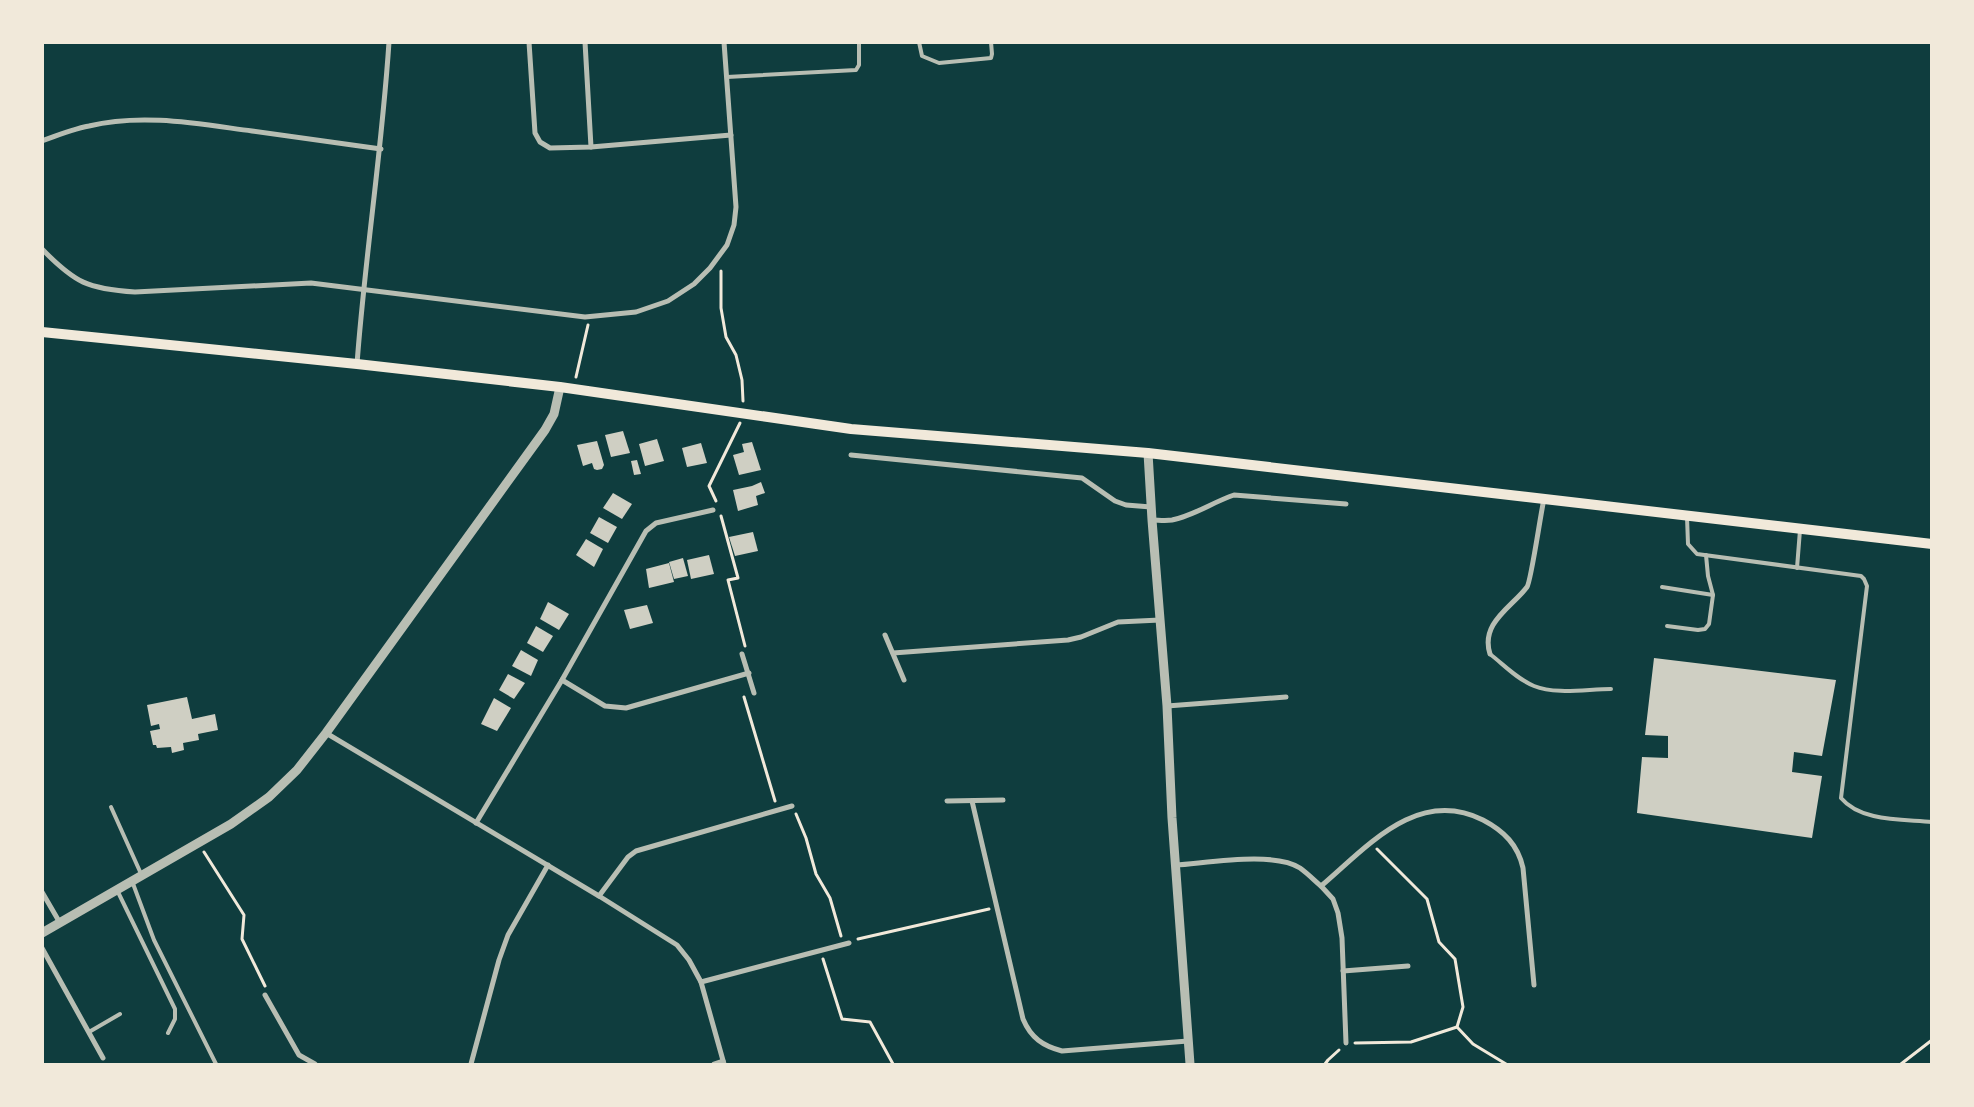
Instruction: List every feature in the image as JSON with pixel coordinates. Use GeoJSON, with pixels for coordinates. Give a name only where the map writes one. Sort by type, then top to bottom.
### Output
{"type":"FeatureCollection","features":[{"type":"Feature","properties":{"kind":"main road"},"geometry":{"type":"LineString","coordinates":[[42,332],[560,387],[851,429],[1148,454],[1932,544]]}},
{"type":"Feature","properties":{"kind":"street"},"geometry":{"type":"LineString","coordinates":[[356,364],[362,289],[381,149],[389,42]]}},
{"type":"Feature","properties":{"kind":"street"},"geometry":{"type":"LineString","coordinates":[[529,42],[535,133],[540,142],[550,148],[591,147],[731,135]]}},
{"type":"Feature","properties":{"kind":"street"},"geometry":{"type":"LineString","coordinates":[[585,42],[591,147]]}},
{"type":"Feature","properties":{"kind":"street"},"geometry":{"type":"LineString","coordinates":[[42,249],[59,266],[82,282],[106,290],[135,292],[311,283],[589,317],[636,312],[668,302],[694,284],[727,245],[734,225],[736,207],[724,42]]}},
{"type":"Feature","properties":{"kind":"street"},"geometry":{"type":"LineString","coordinates":[[42,141],[91,125],[150,120],[184,122],[381,149]]}},
{"type":"Feature","properties":{"kind":"street"},"geometry":{"type":"LineString","coordinates":[[42,933],[231,824],[269,797],[297,770],[326,733],[545,430],[554,414],[560,387]]}},
{"type":"Feature","properties":{"kind":"street"},"geometry":{"type":"LineString","coordinates":[[1148,454],[1167,706],[1172,818],[1190,1064]]}},
{"type":"Feature","properties":{"kind":"street"},"geometry":{"type":"LineString","coordinates":[[851,455],[1082,478],[1115,501],[1126,505],[1151,507]]}},
{"type":"Feature","properties":{"kind":"street"},"geometry":{"type":"LineString","coordinates":[[1152,520],[1170,521],[1184,517],[1218,500],[1234,496],[1346,504]]}},
{"type":"Feature","properties":{"kind":"street"},"geometry":{"type":"LineString","coordinates":[[1490,654],[1488,646],[1490,630],[1498,617],[1529,585],[1544,499]]}},
{"type":"Feature","properties":{"kind":"street"},"geometry":{"type":"LineString","coordinates":[[476,823],[562,680],[646,531],[656,523],[716,509]]}},
{"type":"Feature","properties":{"kind":"street"},"geometry":{"type":"LineString","coordinates":[[893,653],[1068,640],[1081,637],[1118,622],[1160,620]]}},
{"type":"Feature","properties":{"kind":"street"},"geometry":{"type":"LineString","coordinates":[[884,635],[904,680]]}},
{"type":"Feature","properties":{"kind":"street"},"geometry":{"type":"LineString","coordinates":[[742,654],[754,693]]}},
{"type":"Feature","properties":{"kind":"street"},"geometry":{"type":"LineString","coordinates":[[562,680],[605,706],[626,708],[749,673]]}},
{"type":"Feature","properties":{"kind":"street"},"geometry":{"type":"LineString","coordinates":[[1167,706],[1286,698]]}},
{"type":"Feature","properties":{"kind":"street"},"geometry":{"type":"LineString","coordinates":[[326,733],[548,865],[677,945],[689,960],[701,982],[723,1063],[714,1064]]}},
{"type":"Feature","properties":{"kind":"street"},"geometry":{"type":"LineString","coordinates":[[947,802],[1003,800]]}},
{"type":"Feature","properties":{"kind":"street"},"geometry":{"type":"LineString","coordinates":[[972,801],[1023,1019],[1027,1029],[1047,1047],[1062,1051],[1188,1041]]}},
{"type":"Feature","properties":{"kind":"street"},"geometry":{"type":"LineString","coordinates":[[599,896],[628,857],[636,851],[792,806]]}},
{"type":"Feature","properties":{"kind":"street"},"geometry":{"type":"LineString","coordinates":[[1321,886],[1392,826],[1408,818],[1430,811],[1454,811],[1477,817],[1497,827],[1520,855],[1523,868],[1534,985]]}},
{"type":"Feature","properties":{"kind":"street"},"geometry":{"type":"LineString","coordinates":[[1176,865],[1244,860],[1278,860],[1299,867],[1321,886],[1333,899],[1338,912],[1342,938],[1346,1043]]}},
{"type":"Feature","properties":{"kind":"street"},"geometry":{"type":"LineString","coordinates":[[471,1064],[499,960],[508,936],[548,865]]}},
{"type":"Feature","properties":{"kind":"street"},"geometry":{"type":"LineString","coordinates":[[42,892],[60,923]]}},
{"type":"Feature","properties":{"kind":"street"},"geometry":{"type":"LineString","coordinates":[[701,982],[849,943]]}},
{"type":"Feature","properties":{"kind":"street"},"geometry":{"type":"LineString","coordinates":[[42,948],[103,1058]]}},
{"type":"Feature","properties":{"kind":"street"},"geometry":{"type":"LineString","coordinates":[[1343,971],[1408,966]]}},
{"type":"Feature","properties":{"kind":"street"},"geometry":{"type":"LineString","coordinates":[[265,995],[299,1055],[315,1064]]}},
{"type":"Feature","properties":{"kind":"lane"},"geometry":{"type":"LineString","coordinates":[[727,77],[856,70],[859,65],[859,42]]}},
{"type":"Feature","properties":{"kind":"lane"},"geometry":{"type":"LineString","coordinates":[[919,42],[922,56],[939,63],[990,58],[992,54],[991,42]]}},
{"type":"Feature","properties":{"kind":"lane"},"geometry":{"type":"LineString","coordinates":[[1687,515],[1688,544],[1697,554],[1861,576],[1864,579],[1867,586],[1841,798],[1848,807],[1875,816],[1932,822]]}},
{"type":"Feature","properties":{"kind":"lane"},"geometry":{"type":"LineString","coordinates":[[1797,568],[1800,528]]}},
{"type":"Feature","properties":{"kind":"lane"},"geometry":{"type":"LineString","coordinates":[[1667,626],[1698,630],[1705,629],[1710,624],[1714,595],[1708,576],[1706,555]]}},
{"type":"Feature","properties":{"kind":"lane"},"geometry":{"type":"LineString","coordinates":[[1662,588],[1714,595]]}},
{"type":"Feature","properties":{"kind":"lane"},"geometry":{"type":"LineString","coordinates":[[1490,654],[1514,674],[1534,686],[1558,690],[1611,688]]}},
{"type":"Feature","properties":{"kind":"lane"},"geometry":{"type":"LineString","coordinates":[[110,807],[142,876]]}},
{"type":"Feature","properties":{"kind":"lane"},"geometry":{"type":"LineString","coordinates":[[132,881],[154,940],[216,1064]]}},
{"type":"Feature","properties":{"kind":"lane"},"geometry":{"type":"LineString","coordinates":[[117,890],[175,1009],[175,1019],[168,1033]]}},
{"type":"Feature","properties":{"kind":"lane"},"geometry":{"type":"LineString","coordinates":[[89,1032],[120,1014]]}},
{"type":"Feature","properties":{"kind":"path"},"geometry":{"type":"LineString","coordinates":[[717,259],[721,272],[721,308],[726,337],[736,355],[742,380],[744,414],[709,486],[738,578],[728,580],[746,644],[742,654]]}},
{"type":"Feature","properties":{"kind":"path"},"geometry":{"type":"LineString","coordinates":[[574,389],[586,341],[589,317]]}},
{"type":"Feature","properties":{"kind":"path"},"geometry":{"type":"LineString","coordinates":[[754,693],[742,693],[778,810]]}},
{"type":"Feature","properties":{"kind":"path"},"geometry":{"type":"LineString","coordinates":[[792,806],[806,838],[816,874],[830,898],[841,937],[849,943],[858,939],[997,907]]}},
{"type":"Feature","properties":{"kind":"path"},"geometry":{"type":"LineString","coordinates":[[198,843],[244,915],[242,939],[266,987],[265,995]]}},
{"type":"Feature","properties":{"kind":"path"},"geometry":{"type":"LineString","coordinates":[[1371,844],[1427,899],[1439,942],[1456,959],[1462,1007],[1457,1027]]}},
{"type":"Feature","properties":{"kind":"path"},"geometry":{"type":"LineString","coordinates":[[820,951],[842,1019],[870,1022],[893,1064]]}},
{"type":"Feature","properties":{"kind":"path"},"geometry":{"type":"LineString","coordinates":[[1325,1064],[1346,1043],[1411,1042],[1457,1027]]}},
{"type":"Feature","properties":{"kind":"path"},"geometry":{"type":"LineString","coordinates":[[1457,1027],[1473,1044],[1506,1064]]}},
{"type":"Feature","properties":{"kind":"path"},"geometry":{"type":"LineString","coordinates":[[1901,1064],[1932,1040]]}},
{"type":"Feature","properties":{"kind":"building"},"geometry":{"type":"Polygon","coordinates":[[[623,431],[630,453],[611,457],[605,435],[623,431]]]}},
{"type":"Feature","properties":{"kind":"building"},"geometry":{"type":"Polygon","coordinates":[[[657,439],[664,461],[645,466],[639,444],[657,439]]]}},
{"type":"Feature","properties":{"kind":"building"},"geometry":{"type":"Polygon","coordinates":[[[597,441],[604,465],[602,469],[597,470],[594,469],[592,463],[583,466],[577,445],[597,441]]]}},
{"type":"Feature","properties":{"kind":"building"},"geometry":{"type":"Polygon","coordinates":[[[752,442],[761,470],[739,475],[733,455],[744,452],[742,444],[752,442]]]}},
{"type":"Feature","properties":{"kind":"building"},"geometry":{"type":"Polygon","coordinates":[[[701,443],[707,463],[687,467],[682,448],[701,443]]]}},
{"type":"Feature","properties":{"kind":"building"},"geometry":{"type":"Polygon","coordinates":[[[637,460],[641,474],[634,475],[631,461],[637,460]]]}},
{"type":"Feature","properties":{"kind":"building"},"geometry":{"type":"Polygon","coordinates":[[[761,482],[765,493],[756,496],[758,505],[738,511],[733,490],[761,482]]]}},
{"type":"Feature","properties":{"kind":"building"},"geometry":{"type":"Polygon","coordinates":[[[613,493],[632,504],[622,519],[603,508],[613,493]]]}},
{"type":"Feature","properties":{"kind":"building"},"geometry":{"type":"Polygon","coordinates":[[[599,517],[617,527],[608,543],[590,533],[599,517]]]}},
{"type":"Feature","properties":{"kind":"building"},"geometry":{"type":"Polygon","coordinates":[[[753,532],[758,551],[735,556],[729,537],[753,532]]]}},
{"type":"Feature","properties":{"kind":"building"},"geometry":{"type":"Polygon","coordinates":[[[586,539],[603,549],[594,567],[576,555],[586,539]]]}},
{"type":"Feature","properties":{"kind":"building"},"geometry":{"type":"Polygon","coordinates":[[[709,555],[714,574],[691,579],[687,560],[709,555]]]}},
{"type":"Feature","properties":{"kind":"building"},"geometry":{"type":"Polygon","coordinates":[[[683,558],[688,576],[674,579],[669,562],[683,558]]]}},
{"type":"Feature","properties":{"kind":"building"},"geometry":{"type":"Polygon","coordinates":[[[669,563],[674,582],[649,588],[646,569],[669,563]]]}},
{"type":"Feature","properties":{"kind":"building"},"geometry":{"type":"Polygon","coordinates":[[[548,602],[569,614],[559,630],[540,619],[548,602]]]}},
{"type":"Feature","properties":{"kind":"building"},"geometry":{"type":"Polygon","coordinates":[[[647,605],[653,623],[630,629],[624,610],[647,605]]]}},
{"type":"Feature","properties":{"kind":"building"},"geometry":{"type":"Polygon","coordinates":[[[536,626],[553,636],[543,652],[527,643],[536,626]]]}},
{"type":"Feature","properties":{"kind":"building"},"geometry":{"type":"Polygon","coordinates":[[[521,650],[538,660],[531,676],[512,666],[521,650]]]}},
{"type":"Feature","properties":{"kind":"building"},"geometry":{"type":"Polygon","coordinates":[[[1654,658],[1836,680],[1822,756],[1794,752],[1792,772],[1822,776],[1812,838],[1637,813],[1642,757],[1668,758],[1668,736],[1645,735],[1654,658]]]}},
{"type":"Feature","properties":{"kind":"building"},"geometry":{"type":"Polygon","coordinates":[[[508,674],[525,683],[514,699],[499,690],[508,674]]]}},
{"type":"Feature","properties":{"kind":"building"},"geometry":{"type":"Polygon","coordinates":[[[187,697],[192,719],[215,714],[218,730],[198,734],[199,740],[183,743],[184,750],[172,753],[171,747],[157,748],[156,745],[153,745],[150,731],[160,729],[159,724],[151,726],[147,705],[187,697]]]}},
{"type":"Feature","properties":{"kind":"building"},"geometry":{"type":"Polygon","coordinates":[[[494,698],[511,708],[497,731],[481,724],[494,698]]]}}]}
